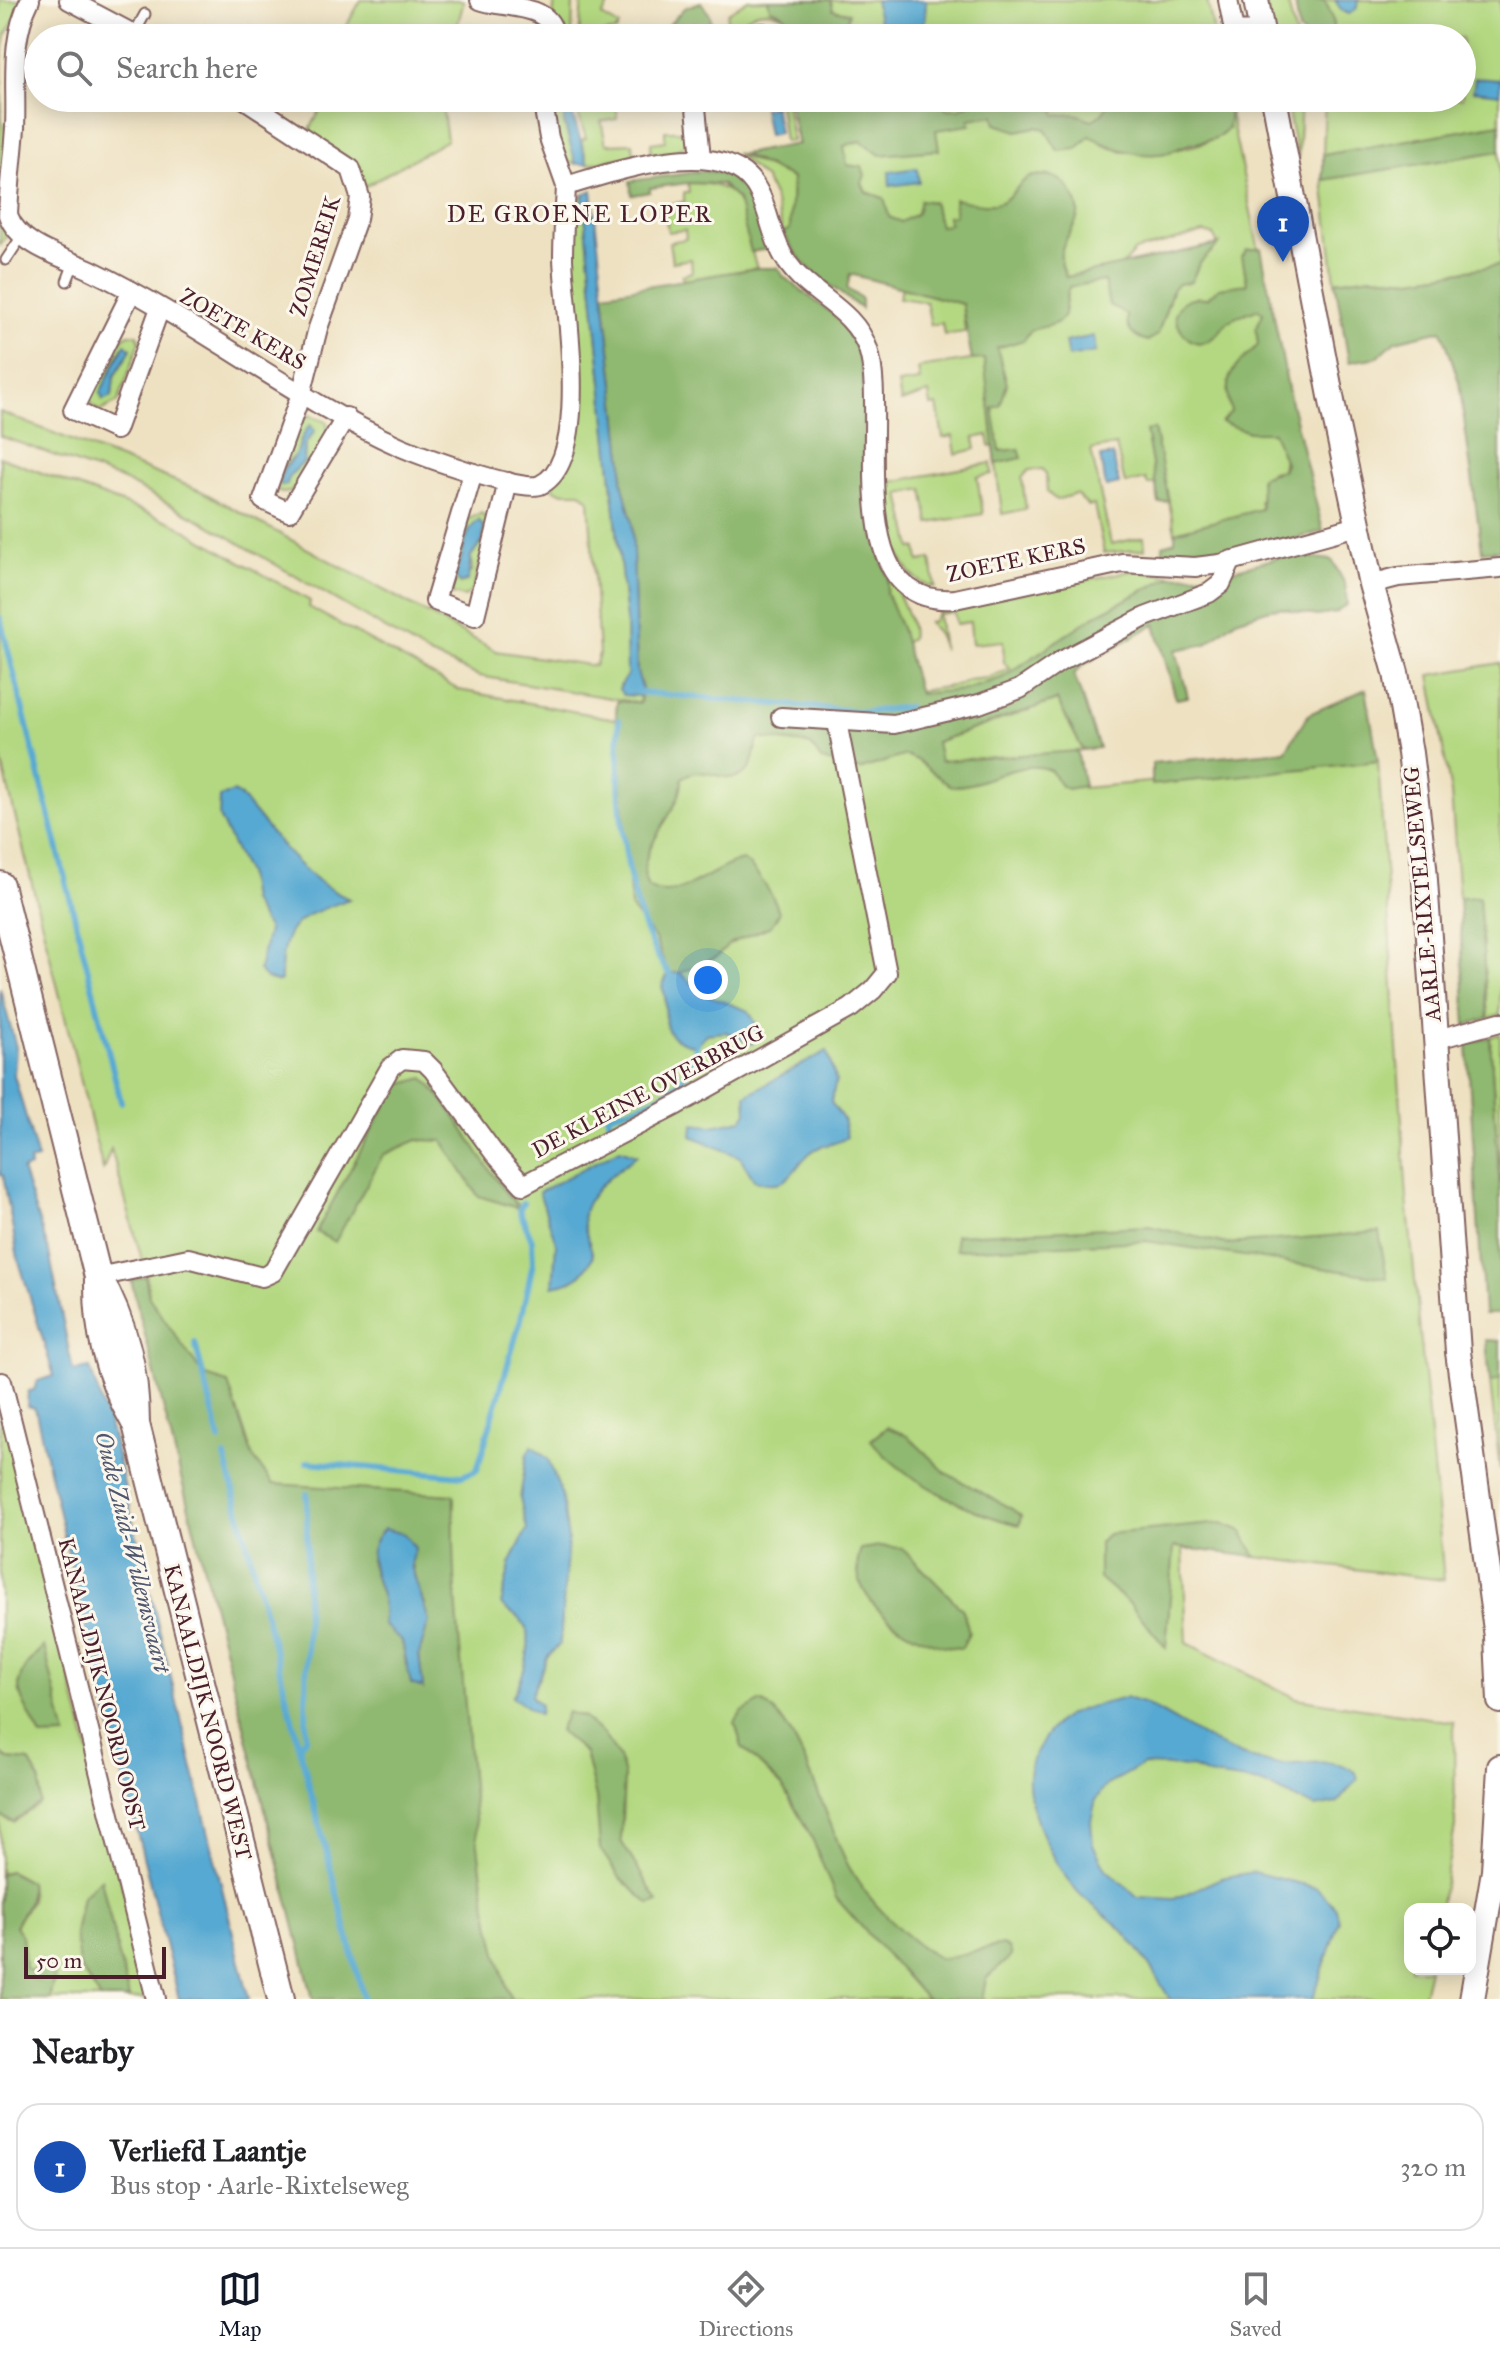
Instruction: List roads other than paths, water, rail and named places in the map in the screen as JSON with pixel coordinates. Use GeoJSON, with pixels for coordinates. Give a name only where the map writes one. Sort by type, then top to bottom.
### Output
{"type":"FeatureCollection","features":[{"type":"Feature","properties":{"kind":"main road","name":"KANAALDIJK NOORD WEST"},"geometry":{"type":"LineString","coordinates":[[0,885],[98,1277],[98,1317],[104,1355],[116,1390],[136,1424],[281,1999]]}},
{"type":"Feature","properties":{"kind":"street"},"geometry":{"type":"LineString","coordinates":[[22,236],[13,228],[8,215],[15,123],[14,54],[17,34],[30,0]]}},
{"type":"Feature","properties":{"kind":"street"},"geometry":{"type":"LineString","coordinates":[[69,0],[115,24]]}},
{"type":"Feature","properties":{"kind":"street"},"geometry":{"type":"LineString","coordinates":[[480,0],[539,13],[549,24]]}},
{"type":"Feature","properties":{"kind":"street"},"geometry":{"type":"LineString","coordinates":[[1228,0],[1233,24]]}},
{"type":"Feature","properties":{"kind":"street"},"geometry":{"type":"LineString","coordinates":[[1256,0],[1261,24]]}},
{"type":"Feature","properties":{"kind":"street","name":"ZOMEREIK"},"geometry":{"type":"LineString","coordinates":[[265,112],[351,169],[359,187],[357,219],[318,328],[302,391]]}},
{"type":"Feature","properties":{"kind":"street"},"geometry":{"type":"LineString","coordinates":[[544,112],[549,138],[566,186]]}},
{"type":"Feature","properties":{"kind":"street"},"geometry":{"type":"LineString","coordinates":[[696,112],[701,158]]}},
{"type":"Feature","properties":{"kind":"street","name":"AARLE-RIXTELSEWEG"},"geometry":{"type":"LineString","coordinates":[[1277,112],[1358,526],[1396,673],[1410,753],[1424,866],[1458,1352],[1497,1637],[1500,1701]]}},
{"type":"Feature","properties":{"kind":"street","name":"ZOETE KERS"},"geometry":{"type":"LineString","coordinates":[[22,236],[132,291],[404,448],[473,473],[529,486],[540,485],[556,468],[574,392],[563,258],[566,186],[641,166],[701,158],[729,164],[752,181],[775,242],[786,261],[799,277],[849,317],[864,339],[874,382],[874,497],[884,546],[896,573],[906,586],[929,598],[955,599],[1122,563],[1195,567],[1358,526]]}},
{"type":"Feature","properties":{"kind":"street","name":"ZOETE KERS"},"geometry":{"type":"LineString","coordinates":[[132,291],[73,410],[116,430],[160,308]]}},
{"type":"Feature","properties":{"kind":"street","name":"ZOETE KERS"},"geometry":{"type":"LineString","coordinates":[[302,391],[263,500],[289,512],[346,417]]}},
{"type":"Feature","properties":{"kind":"street"},"geometry":{"type":"LineString","coordinates":[[473,473],[435,601],[475,616],[508,482]]}},
{"type":"Feature","properties":{"kind":"street"},"geometry":{"type":"LineString","coordinates":[[781,717],[894,724],[979,704],[1020,689],[1061,661],[1145,617],[1209,593],[1221,584],[1232,560]]}},
{"type":"Feature","properties":{"kind":"street"},"geometry":{"type":"LineString","coordinates":[[1371,584],[1398,577],[1500,568]]}},
{"type":"Feature","properties":{"kind":"street","name":"DE KLEINE OVERBRUG"},"geometry":{"type":"LineString","coordinates":[[98,1277],[188,1258],[262,1277],[273,1272],[390,1068],[402,1059],[424,1061],[433,1070],[494,1153],[523,1185],[677,1105],[851,1008],[873,990],[887,973],[837,722]]}},
{"type":"Feature","properties":{"kind":"street"},"geometry":{"type":"LineString","coordinates":[[1434,1040],[1500,1022]]}},
{"type":"Feature","properties":{"kind":"street","name":"KANAALDIJK NOORD OOST"},"geometry":{"type":"LineString","coordinates":[[2,1382],[156,1999]]}},
{"type":"Feature","properties":{"kind":"street"},"geometry":{"type":"LineString","coordinates":[[1472,1999],[1494,1871],[1500,1767]]}},
{"type":"Feature","properties":{"kind":"lane"},"geometry":{"type":"LineString","coordinates":[[142,24],[145,14]]}},
{"type":"Feature","properties":{"kind":"lane"},"geometry":{"type":"LineString","coordinates":[[6,260],[22,236]]}},
{"type":"Feature","properties":{"kind":"lane"},"geometry":{"type":"LineString","coordinates":[[67,281],[74,263]]}},
{"type":"Feature","properties":{"kind":"water"},"geometry":{"type":"Polygon","coordinates":[[[875,0],[926,0],[923,24],[882,24],[875,0]]]}},
{"type":"Feature","properties":{"kind":"water"},"geometry":{"type":"Polygon","coordinates":[[[1335,0],[1358,0],[1357,8],[1349,14],[1341,10],[1335,0]]]}},
{"type":"Feature","properties":{"kind":"water"},"geometry":{"type":"Polygon","coordinates":[[[1476,78],[1500,80],[1500,94],[1476,91],[1476,78]]]}},
{"type":"Feature","properties":{"kind":"water"},"geometry":{"type":"Polygon","coordinates":[[[564,112],[572,112],[588,164],[576,164],[564,112]]]}},
{"type":"Feature","properties":{"kind":"water"},"geometry":{"type":"Polygon","coordinates":[[[764,112],[775,112],[779,133],[768,135],[764,112]]]}},
{"type":"Feature","properties":{"kind":"water"},"geometry":{"type":"Polygon","coordinates":[[[917,168],[919,182],[890,186],[889,172],[917,168]]]}},
{"type":"Feature","properties":{"kind":"water"},"geometry":{"type":"Polygon","coordinates":[[[592,190],[623,465],[622,482],[632,521],[637,672],[642,688],[639,696],[623,695],[619,689],[627,675],[626,620],[583,195],[592,190]]]}},
{"type":"Feature","properties":{"kind":"water"},"geometry":{"type":"Polygon","coordinates":[[[1094,336],[1096,352],[1068,357],[1065,342],[1094,336]]]}},
{"type":"Feature","properties":{"kind":"water"},"geometry":{"type":"Polygon","coordinates":[[[125,344],[131,349],[114,377],[112,396],[103,400],[100,393],[125,344]]]}},
{"type":"Feature","properties":{"kind":"water"},"geometry":{"type":"Polygon","coordinates":[[[310,425],[315,431],[305,444],[304,462],[289,476],[287,485],[281,486],[283,470],[295,455],[310,425]]]}},
{"type":"Feature","properties":{"kind":"water"},"geometry":{"type":"Polygon","coordinates":[[[1113,455],[1119,484],[1106,487],[1100,457],[1113,455]]]}},
{"type":"Feature","properties":{"kind":"water"},"geometry":{"type":"Polygon","coordinates":[[[479,520],[484,527],[483,541],[471,556],[468,580],[460,584],[454,575],[469,532],[479,520]]]}},
{"type":"Feature","properties":{"kind":"water"},"geometry":{"type":"Polygon","coordinates":[[[233,792],[240,796],[302,867],[331,890],[349,899],[318,911],[297,924],[285,944],[281,980],[278,982],[265,978],[259,970],[268,930],[251,901],[247,874],[219,817],[220,797],[233,792]]]}},
{"type":"Feature","properties":{"kind":"water"},"geometry":{"type":"Polygon","coordinates":[[[668,973],[680,973],[704,994],[749,1011],[760,1032],[752,1044],[726,1032],[706,1034],[696,1046],[672,1036],[667,1029],[662,987],[668,973]]]}},
{"type":"Feature","properties":{"kind":"water","name":"Oude Zuid-Willemsvaart"},"geometry":{"type":"Polygon","coordinates":[[[0,988],[16,1047],[14,1075],[38,1159],[29,1161],[30,1167],[22,1170],[49,1252],[73,1371],[90,1368],[112,1435],[249,1999],[179,1999],[81,1610],[35,1408],[27,1406],[28,1391],[34,1390],[37,1381],[54,1376],[18,1258],[3,1175],[0,1175],[0,988]]]}},
{"type":"Feature","properties":{"kind":"water"},"geometry":{"type":"Polygon","coordinates":[[[827,1051],[836,1081],[831,1102],[843,1119],[847,1137],[811,1152],[788,1178],[776,1183],[754,1180],[740,1157],[692,1136],[693,1124],[712,1126],[742,1120],[747,1112],[746,1095],[827,1051]]]}},
{"type":"Feature","properties":{"kind":"water"},"geometry":{"type":"Polygon","coordinates":[[[620,1149],[637,1155],[601,1185],[587,1204],[584,1214],[593,1256],[578,1277],[553,1286],[556,1243],[539,1192],[620,1149]]]}},
{"type":"Feature","properties":{"kind":"water"},"geometry":{"type":"Polygon","coordinates":[[[532,1446],[548,1459],[562,1496],[568,1540],[560,1644],[547,1657],[531,1696],[540,1705],[539,1715],[512,1697],[527,1658],[528,1636],[520,1619],[501,1604],[510,1564],[527,1529],[520,1498],[527,1453],[532,1446]]]}},
{"type":"Feature","properties":{"kind":"water"},"geometry":{"type":"Polygon","coordinates":[[[384,1529],[404,1534],[415,1548],[411,1566],[429,1621],[419,1654],[423,1688],[411,1684],[402,1641],[383,1625],[383,1602],[371,1555],[384,1529]]]}},
{"type":"Feature","properties":{"kind":"water"},"geometry":{"type":"Polygon","coordinates":[[[1126,1698],[1143,1703],[1243,1756],[1278,1764],[1340,1764],[1356,1773],[1358,1779],[1337,1803],[1315,1807],[1260,1783],[1208,1775],[1191,1767],[1143,1765],[1107,1785],[1096,1799],[1091,1821],[1093,1845],[1106,1869],[1138,1897],[1174,1899],[1221,1878],[1253,1872],[1317,1888],[1336,1908],[1339,1921],[1313,1999],[1170,1999],[1129,1938],[1079,1893],[1060,1869],[1044,1839],[1032,1806],[1029,1776],[1032,1762],[1048,1734],[1064,1718],[1080,1710],[1126,1698]]]}},
{"type":"Feature","properties":{"kind":"waterway"},"geometry":{"type":"LineString","coordinates":[[0,618],[121,1102]]}},
{"type":"Feature","properties":{"kind":"waterway"},"geometry":{"type":"LineString","coordinates":[[636,692],[867,712],[907,707]]}},
{"type":"Feature","properties":{"kind":"waterway"},"geometry":{"type":"LineString","coordinates":[[619,720],[619,783],[633,889],[643,923],[672,977]]}},
{"type":"Feature","properties":{"kind":"waterway"},"geometry":{"type":"LineString","coordinates":[[610,1124],[608,1115],[638,1106],[667,1092],[679,1082],[694,1057],[696,1041]]}},
{"type":"Feature","properties":{"kind":"waterway"},"geometry":{"type":"LineString","coordinates":[[307,1462],[462,1476],[477,1470],[521,1319],[533,1263],[532,1240],[519,1210],[523,1203]]}},
{"type":"Feature","properties":{"kind":"waterway"},"geometry":{"type":"LineString","coordinates":[[195,1343],[220,1440]]}},
{"type":"Feature","properties":{"kind":"waterway"},"geometry":{"type":"LineString","coordinates":[[225,1457],[364,1999]]}},
{"type":"Feature","properties":{"kind":"waterway"},"geometry":{"type":"LineString","coordinates":[[300,1744],[306,1738],[307,1494]]}},
{"type":"Feature","properties":{"kind":"place","name":"Verliefd Laantje"},"geometry":{"type":"Point","coordinates":[1283,262]}},
{"type":"Feature","properties":{"kind":"district","name":"DE GROENE LOPER"},"geometry":{"type":"Point","coordinates":[580,214]}}]}
